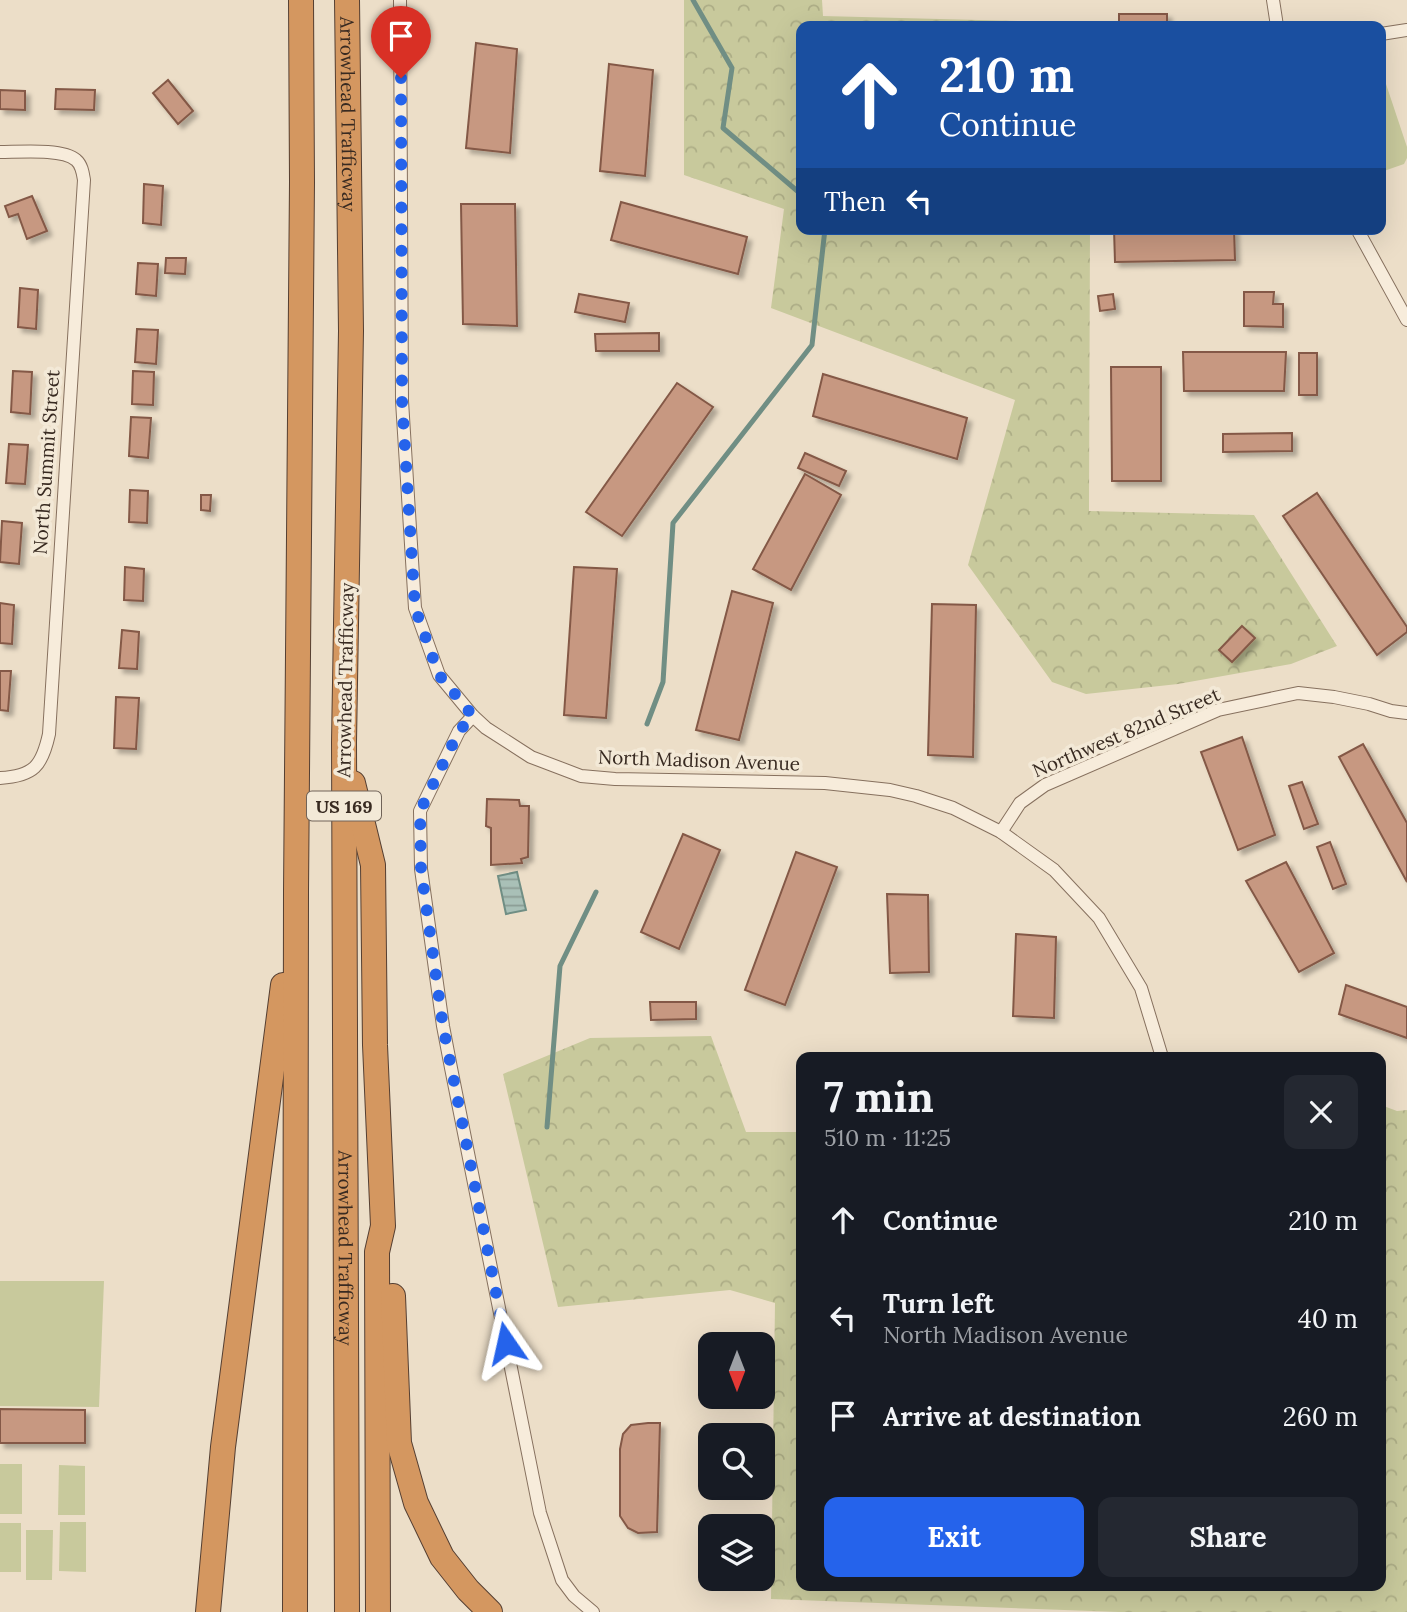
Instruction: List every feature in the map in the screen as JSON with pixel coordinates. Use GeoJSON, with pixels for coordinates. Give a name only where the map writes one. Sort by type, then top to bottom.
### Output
{"type":"FeatureCollection","features":[{"type":"Feature","properties":{"kind":"highway","name":"US 169"},"geometry":{"type":"LineString","coordinates":[[295,1612],[301,0]]}},
{"type":"Feature","properties":{"kind":"highway","name":"Arrowhead Trafficway"},"geometry":{"type":"LineString","coordinates":[[347,0],[351,331],[344,742],[347,1612]]}},
{"type":"Feature","properties":{"kind":"highway"},"geometry":{"type":"LineString","coordinates":[[344,742],[373,865],[375,1045],[383,1226],[391,1253],[399,1443],[416,1503],[443,1557],[468,1590],[490,1612]]}},
{"type":"Feature","properties":{"kind":"highway"},"geometry":{"type":"LineString","coordinates":[[208,1612],[223,1447],[296,891]]}},
{"type":"Feature","properties":{"kind":"highway"},"geometry":{"type":"LineString","coordinates":[[378,1612],[377,1252],[383,1226]]}},
{"type":"Feature","properties":{"kind":"street","name":"North Madison Avenue"},"geometry":{"type":"LineString","coordinates":[[400,0],[402,401],[415,608],[439,675],[486,728],[531,757],[581,776],[825,783],[890,790],[953,808],[1001,832],[1054,870],[1099,918],[1141,988],[1160,1052]]}},
{"type":"Feature","properties":{"kind":"street"},"geometry":{"type":"LineString","coordinates":[[1273,0],[1276,21]]}},
{"type":"Feature","properties":{"kind":"street"},"geometry":{"type":"LineString","coordinates":[[1386,33],[1407,30]]}},
{"type":"Feature","properties":{"kind":"street","name":"North Summit Street"},"geometry":{"type":"LineString","coordinates":[[0,152],[56,152],[76,159],[84,180],[48,734],[45,754],[37,767],[27,774],[0,778]]}},
{"type":"Feature","properties":{"kind":"street"},"geometry":{"type":"LineString","coordinates":[[1360,235],[1407,320]]}},
{"type":"Feature","properties":{"kind":"street","name":"Northwest 82nd Street"},"geometry":{"type":"LineString","coordinates":[[1001,832],[1020,803],[1045,785],[1217,710],[1298,693],[1334,697],[1407,713]]}},
{"type":"Feature","properties":{"kind":"street"},"geometry":{"type":"LineString","coordinates":[[473,716],[459,731],[420,811],[421,869],[443,1026],[540,1513],[562,1580],[593,1612]]}},
{"type":"Feature","properties":{"kind":"green space"},"geometry":{"type":"Polygon","coordinates":[[[684,0],[822,0],[823,16],[1014,21],[796,21],[796,235],[1090,235],[1089,511],[1254,515],[1337,646],[1291,664],[1178,684],[1086,694],[1052,682],[968,565],[1015,400],[771,308],[784,209],[684,175],[684,0]]]}},
{"type":"Feature","properties":{"kind":"green space"},"geometry":{"type":"Polygon","coordinates":[[[1386,84],[1407,147],[1404,164],[1386,170],[1386,84]]]}},
{"type":"Feature","properties":{"kind":"green space"},"geometry":{"type":"Polygon","coordinates":[[[711,1036],[746,1132],[796,1132],[796,1591],[1386,1591],[1386,1107],[1397,1111],[1407,1110],[1407,1612],[1119,1612],[771,1599],[771,1591],[775,1591],[775,1514],[772,1514],[772,1500],[775,1500],[775,1303],[730,1290],[558,1307],[503,1074],[590,1038],[711,1036]]]}},
{"type":"Feature","properties":{"kind":"green space"},"geometry":{"type":"Polygon","coordinates":[[[0,1281],[104,1281],[99,1407],[0,1406],[0,1281]]]}},
{"type":"Feature","properties":{"kind":"green space"},"geometry":{"type":"Polygon","coordinates":[[[0,1464],[22,1464],[22,1514],[0,1514],[0,1464]]]}},
{"type":"Feature","properties":{"kind":"green space"},"geometry":{"type":"Polygon","coordinates":[[[59,1465],[85,1466],[85,1515],[58,1515],[59,1465]]]}},
{"type":"Feature","properties":{"kind":"green space"},"geometry":{"type":"Polygon","coordinates":[[[60,1522],[86,1522],[86,1572],[59,1571],[60,1522]]]}},
{"type":"Feature","properties":{"kind":"green space"},"geometry":{"type":"Polygon","coordinates":[[[0,1523],[21,1523],[21,1572],[0,1572],[0,1523]]]}},
{"type":"Feature","properties":{"kind":"green space"},"geometry":{"type":"Polygon","coordinates":[[[26,1530],[53,1530],[52,1580],[26,1580],[26,1530]]]}},
{"type":"Feature","properties":{"kind":"shaded area"},"geometry":{"type":"Polygon","coordinates":[[[517,872],[526,910],[506,914],[498,876],[517,872]]]}},
{"type":"Feature","properties":{"kind":"building"},"geometry":{"type":"Polygon","coordinates":[[[1119,14],[1167,14],[1167,21],[1119,21],[1119,14]]]}},
{"type":"Feature","properties":{"kind":"building"},"geometry":{"type":"Polygon","coordinates":[[[476,43],[517,49],[510,153],[466,148],[476,43]]]}},
{"type":"Feature","properties":{"kind":"building"},"geometry":{"type":"Polygon","coordinates":[[[609,64],[653,70],[645,176],[600,171],[609,64]]]}},
{"type":"Feature","properties":{"kind":"building"},"geometry":{"type":"Polygon","coordinates":[[[168,80],[193,111],[178,124],[153,93],[168,80]]]}},
{"type":"Feature","properties":{"kind":"building"},"geometry":{"type":"Polygon","coordinates":[[[56,89],[95,90],[94,110],[55,109],[56,89]]]}},
{"type":"Feature","properties":{"kind":"building"},"geometry":{"type":"Polygon","coordinates":[[[0,90],[25,91],[25,110],[0,109],[0,90]]]}},
{"type":"Feature","properties":{"kind":"building"},"geometry":{"type":"Polygon","coordinates":[[[144,184],[163,186],[161,225],[143,223],[144,184]]]}},
{"type":"Feature","properties":{"kind":"building"},"geometry":{"type":"Polygon","coordinates":[[[32,196],[47,231],[27,239],[18,214],[9,217],[5,206],[32,196]]]}},
{"type":"Feature","properties":{"kind":"building"},"geometry":{"type":"Polygon","coordinates":[[[621,202],[747,237],[738,274],[611,240],[621,202]]]}},
{"type":"Feature","properties":{"kind":"building"},"geometry":{"type":"Polygon","coordinates":[[[461,204],[515,204],[517,326],[463,324],[461,204]]]}},
{"type":"Feature","properties":{"kind":"building"},"geometry":{"type":"Polygon","coordinates":[[[1114,235],[1234,235],[1235,260],[1115,262],[1114,235]]]}},
{"type":"Feature","properties":{"kind":"building"},"geometry":{"type":"Polygon","coordinates":[[[166,258],[186,258],[185,274],[165,273],[166,258]]]}},
{"type":"Feature","properties":{"kind":"building"},"geometry":{"type":"Polygon","coordinates":[[[138,263],[158,264],[156,296],[136,294],[138,263]]]}},
{"type":"Feature","properties":{"kind":"building"},"geometry":{"type":"Polygon","coordinates":[[[20,288],[38,290],[36,329],[18,327],[20,288]]]}},
{"type":"Feature","properties":{"kind":"building"},"geometry":{"type":"Polygon","coordinates":[[[1244,292],[1274,292],[1273,304],[1283,304],[1283,327],[1244,326],[1244,292]]]}},
{"type":"Feature","properties":{"kind":"building"},"geometry":{"type":"Polygon","coordinates":[[[579,294],[629,303],[625,322],[575,312],[579,294]]]}},
{"type":"Feature","properties":{"kind":"building"},"geometry":{"type":"Polygon","coordinates":[[[1113,294],[1115,309],[1100,311],[1098,296],[1113,294]]]}},
{"type":"Feature","properties":{"kind":"building"},"geometry":{"type":"Polygon","coordinates":[[[137,329],[158,330],[156,364],[135,362],[137,329]]]}},
{"type":"Feature","properties":{"kind":"building"},"geometry":{"type":"Polygon","coordinates":[[[659,333],[659,351],[596,351],[595,334],[659,333]]]}},
{"type":"Feature","properties":{"kind":"building"},"geometry":{"type":"Polygon","coordinates":[[[1183,352],[1286,352],[1284,391],[1184,391],[1183,352]]]}},
{"type":"Feature","properties":{"kind":"building"},"geometry":{"type":"Polygon","coordinates":[[[1299,353],[1317,353],[1317,395],[1299,395],[1299,353]]]}},
{"type":"Feature","properties":{"kind":"building"},"geometry":{"type":"Polygon","coordinates":[[[1111,367],[1161,367],[1161,481],[1112,481],[1111,367]]]}},
{"type":"Feature","properties":{"kind":"building"},"geometry":{"type":"Polygon","coordinates":[[[13,371],[32,372],[30,414],[11,412],[13,371]]]}},
{"type":"Feature","properties":{"kind":"building"},"geometry":{"type":"Polygon","coordinates":[[[133,371],[154,372],[153,405],[132,404],[133,371]]]}},
{"type":"Feature","properties":{"kind":"building"},"geometry":{"type":"Polygon","coordinates":[[[823,374],[967,418],[957,459],[813,416],[823,374]]]}},
{"type":"Feature","properties":{"kind":"building"},"geometry":{"type":"Polygon","coordinates":[[[677,383],[713,407],[622,536],[586,512],[677,383]]]}},
{"type":"Feature","properties":{"kind":"building"},"geometry":{"type":"Polygon","coordinates":[[[131,417],[151,418],[148,458],[129,456],[131,417]]]}},
{"type":"Feature","properties":{"kind":"building"},"geometry":{"type":"Polygon","coordinates":[[[1292,433],[1292,451],[1223,452],[1223,434],[1292,433]]]}},
{"type":"Feature","properties":{"kind":"building"},"geometry":{"type":"Polygon","coordinates":[[[9,444],[28,445],[25,484],[6,483],[9,444]]]}},
{"type":"Feature","properties":{"kind":"building"},"geometry":{"type":"Polygon","coordinates":[[[805,453],[846,471],[839,486],[798,468],[805,453]]]}},
{"type":"Feature","properties":{"kind":"building"},"geometry":{"type":"Polygon","coordinates":[[[805,474],[841,495],[791,590],[753,569],[805,474]]]}},
{"type":"Feature","properties":{"kind":"building"},"geometry":{"type":"Polygon","coordinates":[[[130,490],[148,491],[147,523],[129,522],[130,490]]]}},
{"type":"Feature","properties":{"kind":"building"},"geometry":{"type":"Polygon","coordinates":[[[1317,493],[1407,627],[1407,632],[1377,655],[1283,516],[1317,493]]]}},
{"type":"Feature","properties":{"kind":"building"},"geometry":{"type":"Polygon","coordinates":[[[201,495],[211,495],[210,511],[201,510],[201,495]]]}},
{"type":"Feature","properties":{"kind":"building"},"geometry":{"type":"Polygon","coordinates":[[[2,521],[22,523],[19,564],[0,562],[2,521]]]}},
{"type":"Feature","properties":{"kind":"building"},"geometry":{"type":"Polygon","coordinates":[[[125,567],[144,569],[143,601],[124,600],[125,567]]]}},
{"type":"Feature","properties":{"kind":"building"},"geometry":{"type":"Polygon","coordinates":[[[574,567],[617,569],[606,718],[564,715],[574,567]]]}},
{"type":"Feature","properties":{"kind":"building"},"geometry":{"type":"Polygon","coordinates":[[[732,591],[773,603],[739,740],[696,730],[732,591]]]}},
{"type":"Feature","properties":{"kind":"building"},"geometry":{"type":"Polygon","coordinates":[[[0,603],[14,605],[12,644],[0,643],[0,603]]]}},
{"type":"Feature","properties":{"kind":"building"},"geometry":{"type":"Polygon","coordinates":[[[932,604],[976,605],[973,757],[928,755],[932,604]]]}},
{"type":"Feature","properties":{"kind":"building"},"geometry":{"type":"Polygon","coordinates":[[[1242,626],[1255,638],[1232,662],[1219,650],[1242,626]]]}},
{"type":"Feature","properties":{"kind":"building"},"geometry":{"type":"Polygon","coordinates":[[[122,630],[139,632],[137,669],[119,668],[122,630]]]}},
{"type":"Feature","properties":{"kind":"building"},"geometry":{"type":"Polygon","coordinates":[[[0,671],[11,671],[8,711],[0,710],[0,671]]]}},
{"type":"Feature","properties":{"kind":"building"},"geometry":{"type":"Polygon","coordinates":[[[116,697],[139,698],[136,749],[114,748],[116,697]]]}},
{"type":"Feature","properties":{"kind":"building"},"geometry":{"type":"Polygon","coordinates":[[[1242,737],[1275,835],[1238,850],[1201,752],[1242,737]]]}},
{"type":"Feature","properties":{"kind":"building"},"geometry":{"type":"Polygon","coordinates":[[[1363,744],[1407,823],[1407,882],[1339,757],[1363,744]]]}},
{"type":"Feature","properties":{"kind":"building"},"geometry":{"type":"Polygon","coordinates":[[[1302,782],[1318,824],[1304,829],[1289,786],[1302,782]]]}},
{"type":"Feature","properties":{"kind":"building"},"geometry":{"type":"Polygon","coordinates":[[[487,799],[519,800],[520,806],[529,806],[528,857],[521,859],[522,863],[491,865],[491,828],[486,826],[487,799]]]}},
{"type":"Feature","properties":{"kind":"building"},"geometry":{"type":"Polygon","coordinates":[[[683,834],[720,850],[679,949],[641,932],[683,834]]]}},
{"type":"Feature","properties":{"kind":"building"},"geometry":{"type":"Polygon","coordinates":[[[1330,842],[1346,884],[1333,889],[1317,847],[1330,842]]]}},
{"type":"Feature","properties":{"kind":"building"},"geometry":{"type":"Polygon","coordinates":[[[796,852],[837,867],[785,1005],[745,990],[796,852]]]}},
{"type":"Feature","properties":{"kind":"building"},"geometry":{"type":"Polygon","coordinates":[[[1286,862],[1334,953],[1299,972],[1246,881],[1286,862]]]}},
{"type":"Feature","properties":{"kind":"building"},"geometry":{"type":"Polygon","coordinates":[[[887,894],[928,895],[929,972],[890,973],[887,894]]]}},
{"type":"Feature","properties":{"kind":"building"},"geometry":{"type":"Polygon","coordinates":[[[1016,934],[1056,937],[1054,1018],[1013,1016],[1016,934]]]}},
{"type":"Feature","properties":{"kind":"building"},"geometry":{"type":"Polygon","coordinates":[[[1346,985],[1407,1007],[1407,1038],[1339,1014],[1346,985]]]}},
{"type":"Feature","properties":{"kind":"building"},"geometry":{"type":"Polygon","coordinates":[[[650,1002],[696,1002],[696,1019],[651,1020],[650,1002]]]}},
{"type":"Feature","properties":{"kind":"building"},"geometry":{"type":"Polygon","coordinates":[[[0,1409],[85,1410],[85,1443],[0,1443],[0,1409]]]}},
{"type":"Feature","properties":{"kind":"building"},"geometry":{"type":"Polygon","coordinates":[[[660,1423],[657,1532],[638,1533],[628,1528],[620,1516],[620,1449],[623,1434],[631,1425],[660,1423]]]}},
{"type":"Feature","properties":{"kind":"waterway"},"geometry":{"type":"LineString","coordinates":[[693,0],[732,68],[723,128],[796,190]]}},
{"type":"Feature","properties":{"kind":"waterway"},"geometry":{"type":"LineString","coordinates":[[647,724],[663,682],[673,523],[812,345],[824,235]]}},
{"type":"Feature","properties":{"kind":"waterway"},"geometry":{"type":"LineString","coordinates":[[547,1127],[560,966],[596,892]]}},
{"type":"Feature","properties":{"kind":"route"},"geometry":{"type":"LineString","coordinates":[[401,78],[402,401],[415,608],[439,675],[473,716],[459,731],[420,811],[421,869],[443,1026],[506,1343]]}}]}
